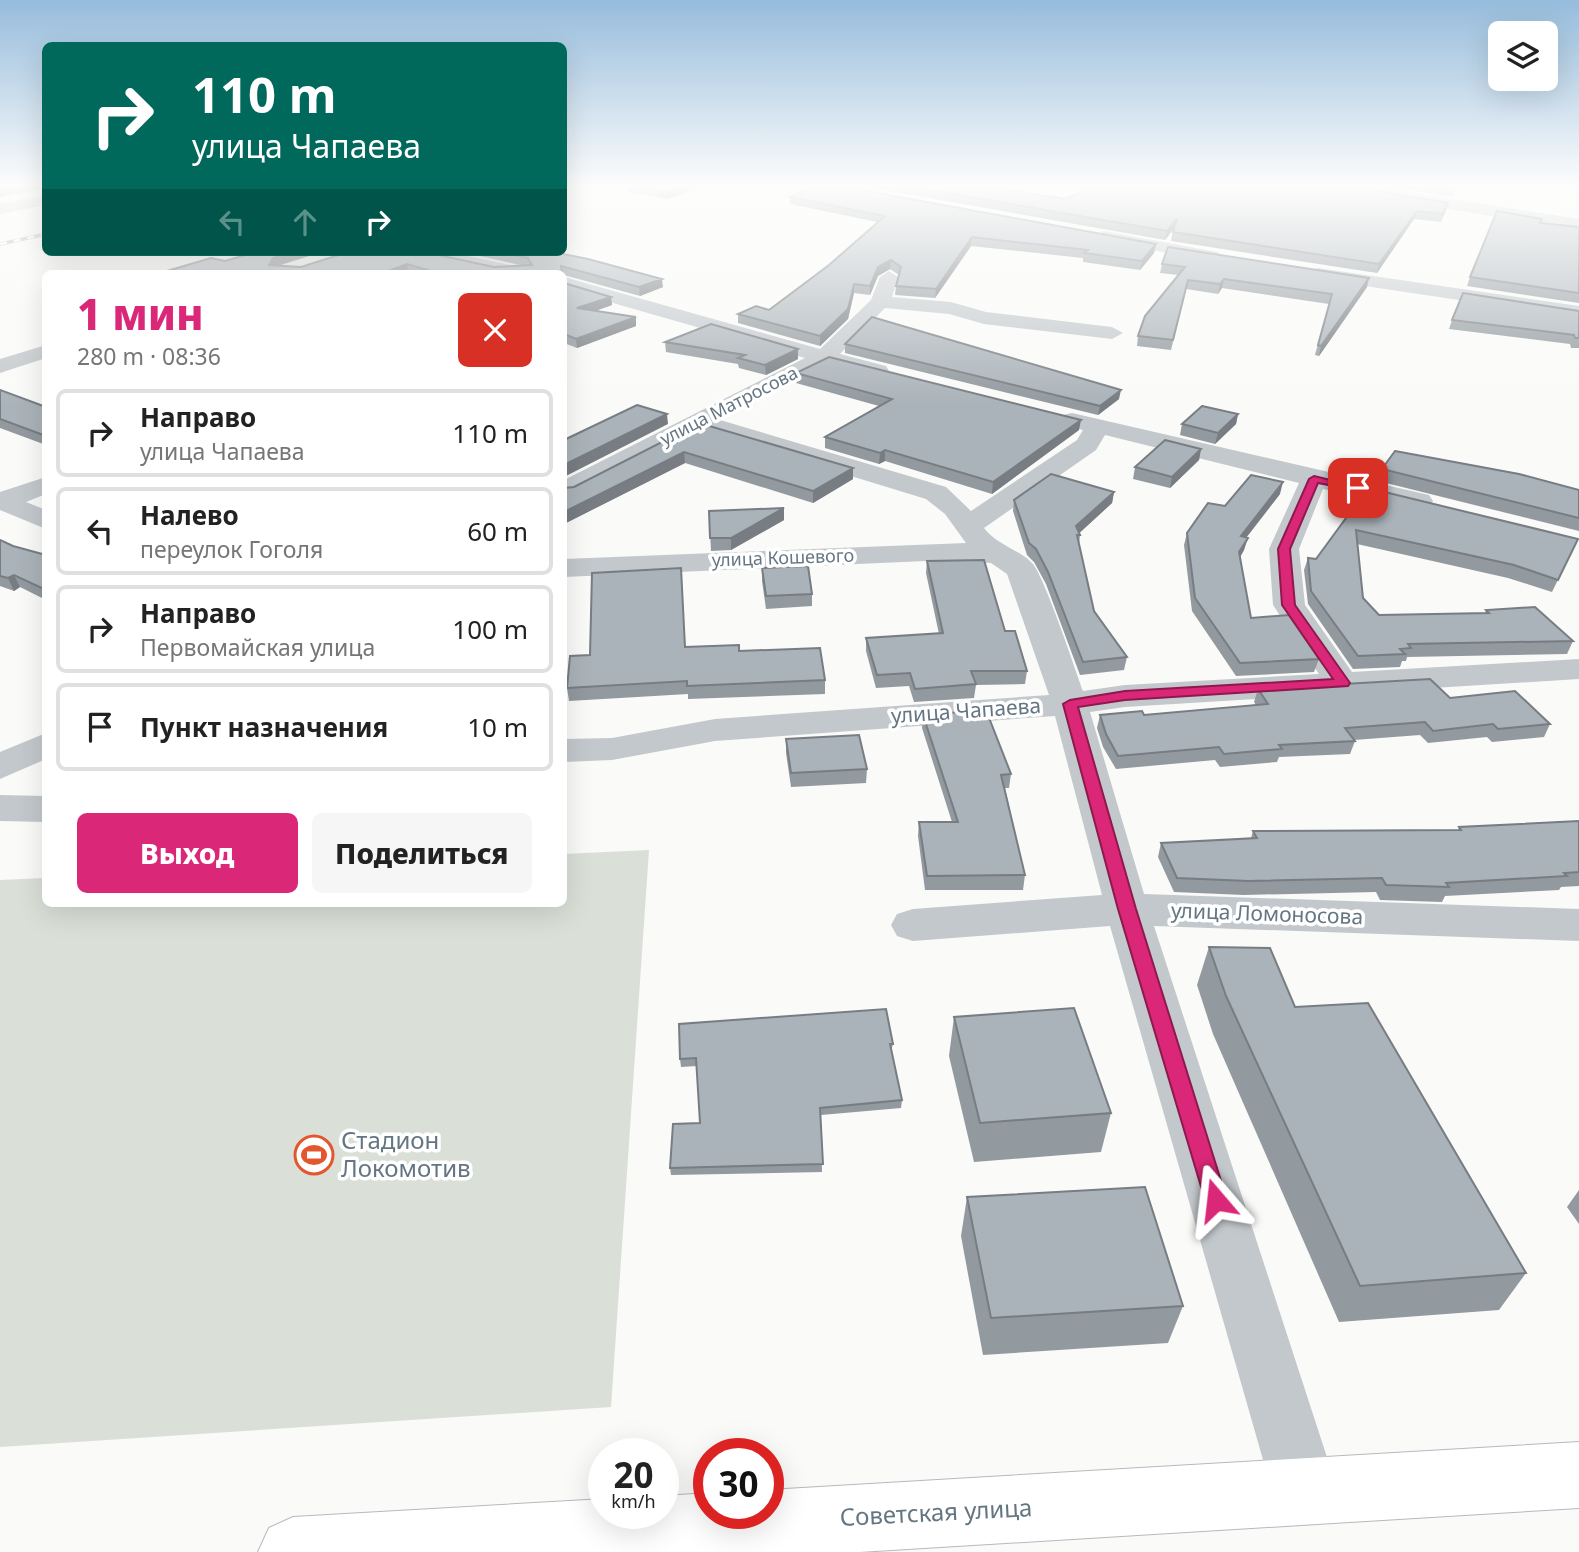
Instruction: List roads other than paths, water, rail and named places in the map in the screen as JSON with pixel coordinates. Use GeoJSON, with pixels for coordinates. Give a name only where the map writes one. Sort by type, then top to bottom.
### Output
{"type":"FeatureCollection","features":[{"type":"Feature","properties":{"kind":"main road","name":"Советская улица"},"geometry":{"type":"LineString","coordinates":[[293,1552],[1579,1475]]}},
{"type":"Feature","properties":{"kind":"street"},"geometry":{"type":"LineString","coordinates":[[454,258],[508,270]]}},
{"type":"Feature","properties":{"kind":"street"},"geometry":{"type":"LineString","coordinates":[[1226,258],[1240,261]]}},
{"type":"Feature","properties":{"kind":"street"},"geometry":{"type":"LineString","coordinates":[[1303,271],[1579,312]]}},
{"type":"Feature","properties":{"kind":"street","name":"улица Матросова"},"geometry":{"type":"LineString","coordinates":[[567,488],[825,357],[880,302],[889,277]]}},
{"type":"Feature","properties":{"kind":"street"},"geometry":{"type":"LineString","coordinates":[[567,284],[903,377]]}},
{"type":"Feature","properties":{"kind":"street"},"geometry":{"type":"LineString","coordinates":[[880,302],[951,309],[984,318],[1112,333]]}},
{"type":"Feature","properties":{"kind":"street"},"geometry":{"type":"LineString","coordinates":[[0,366],[42,352]]}},
{"type":"Feature","properties":{"kind":"street"},"geometry":{"type":"LineString","coordinates":[[1046,413],[1314,479],[1439,506]]}},
{"type":"Feature","properties":{"kind":"street"},"geometry":{"type":"LineString","coordinates":[[698,421],[936,493],[955,508],[981,543],[1021,569],[1070,704],[1127,909],[1305,1491]]}},
{"type":"Feature","properties":{"kind":"street"},"geometry":{"type":"LineString","coordinates":[[968,526],[1087,445],[1098,426]]}},
{"type":"Feature","properties":{"kind":"street"},"geometry":{"type":"LineString","coordinates":[[1314,479],[1284,549],[1289,605],[1342,683]]}},
{"type":"Feature","properties":{"kind":"street"},"geometry":{"type":"LineString","coordinates":[[1,500],[42,486]]}},
{"type":"Feature","properties":{"kind":"street"},"geometry":{"type":"LineString","coordinates":[[1,500],[42,519]]}},
{"type":"Feature","properties":{"kind":"street","name":"улица Кошевого"},"geometry":{"type":"LineString","coordinates":[[567,568],[948,551],[1002,555]]}},
{"type":"Feature","properties":{"kind":"street","name":"улица Чапаева"},"geometry":{"type":"LineString","coordinates":[[567,751],[612,749],[715,730],[1070,704],[1125,696],[1579,668]]}},
{"type":"Feature","properties":{"kind":"street"},"geometry":{"type":"LineString","coordinates":[[0,767],[42,746]]}},
{"type":"Feature","properties":{"kind":"street"},"geometry":{"type":"LineString","coordinates":[[0,808],[42,809]]}},
{"type":"Feature","properties":{"kind":"street","name":"улица Ломоносова"},"geometry":{"type":"LineString","coordinates":[[913,925],[1127,909],[1579,925]]}},
{"type":"Feature","properties":{"kind":"place","name":"Стадион Локомотив"},"geometry":{"type":"Point","coordinates":[314,1155]}}]}
